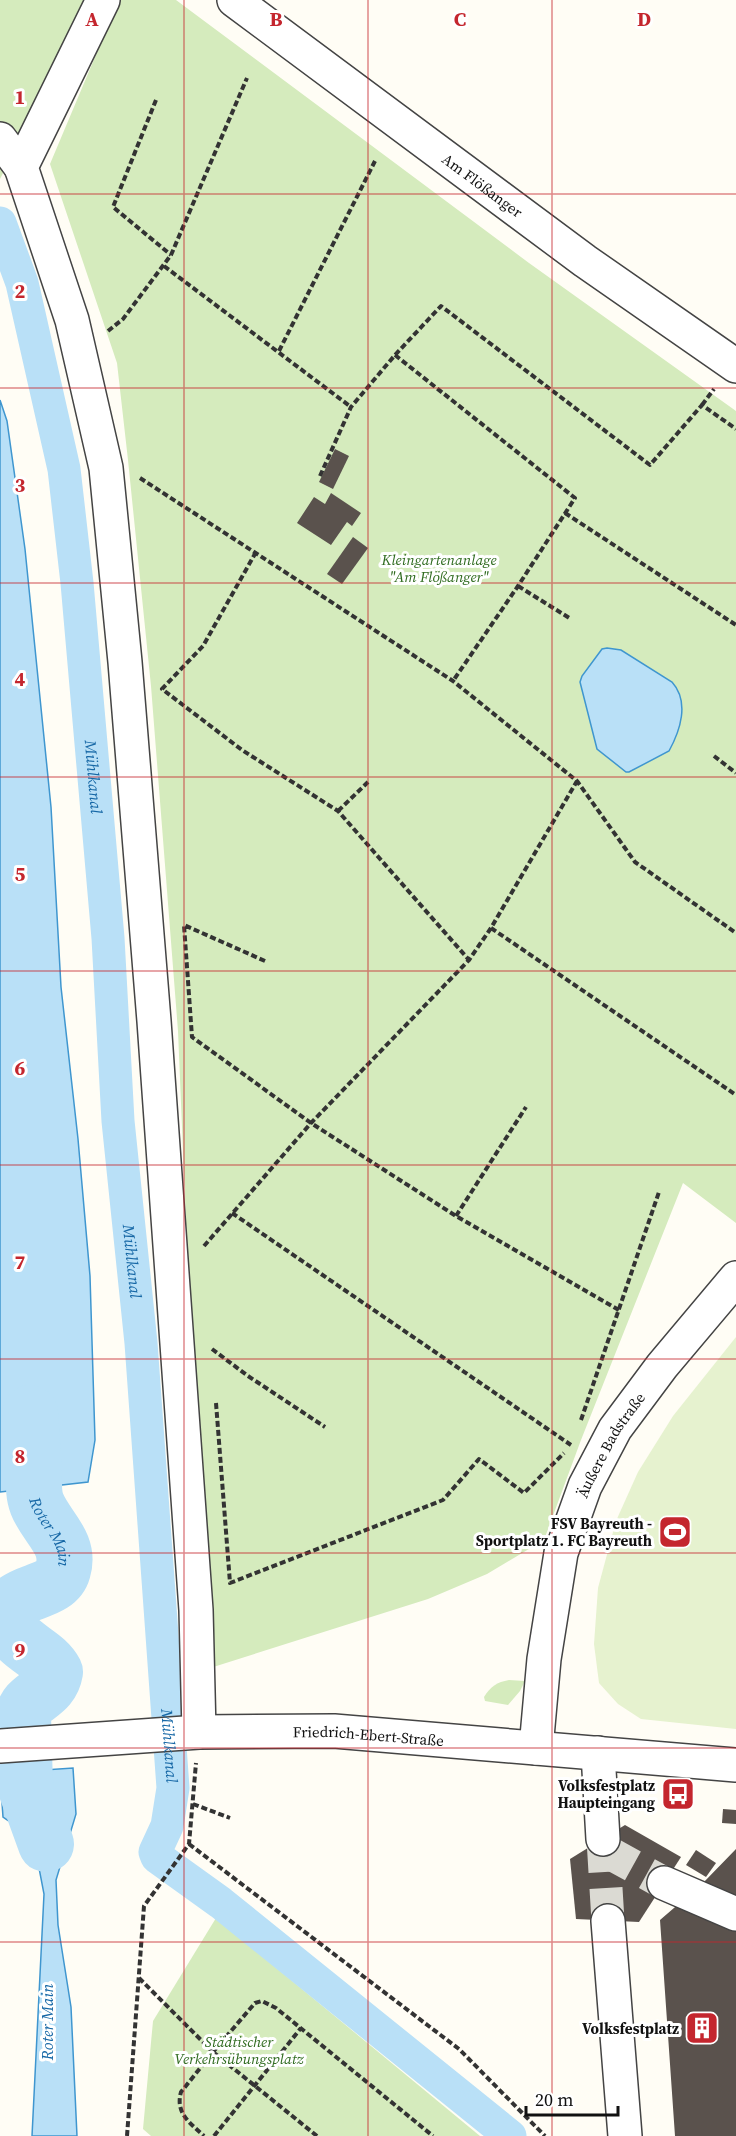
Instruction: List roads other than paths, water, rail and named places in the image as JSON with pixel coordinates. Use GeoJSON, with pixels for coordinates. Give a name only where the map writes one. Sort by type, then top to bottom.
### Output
{"type":"FeatureCollection","features":[{"type":"Feature","properties":{"kind":"street"},"geometry":{"type":"LineString","coordinates":[[21,167],[103,0]]}},
{"type":"Feature","properties":{"kind":"street","name":"Am Flößanger"},"geometry":{"type":"LineString","coordinates":[[234,0],[585,261],[736,366]]}},
{"type":"Feature","properties":{"kind":"street"},"geometry":{"type":"LineString","coordinates":[[0,139],[21,167],[72,320],[106,468],[125,662],[155,1033],[196,1610],[192,1733]]}},
{"type":"Feature","properties":{"kind":"street","name":"Äußere Badstraße"},"geometry":{"type":"LineString","coordinates":[[536,1748],[544,1659],[561,1553],[585,1486],[615,1429],[662,1366],[736,1278]]}},
{"type":"Feature","properties":{"kind":"street","name":"Friedrich-Ebert-Straße"},"geometry":{"type":"LineString","coordinates":[[0,1746],[192,1733],[334,1731],[736,1765]]}},
{"type":"Feature","properties":{"kind":"street"},"geometry":{"type":"LineString","coordinates":[[598,1753],[603,1839]]}},
{"type":"Feature","properties":{"kind":"street"},"geometry":{"type":"LineString","coordinates":[[664,1883],[736,1914]]}},
{"type":"Feature","properties":{"kind":"street"},"geometry":{"type":"LineString","coordinates":[[608,1921],[625,2136]]}},
{"type":"Feature","properties":{"kind":"water"},"geometry":{"type":"Polygon","coordinates":[[[0,400],[7,421],[25,549],[51,807],[61,987],[90,1276],[95,1440],[88,1482],[0,1492],[0,400]]]}},
{"type":"Feature","properties":{"kind":"water"},"geometry":{"type":"Polygon","coordinates":[[[602,649],[621,650],[672,682],[681,698],[680,726],[669,751],[629,772],[597,749],[580,682],[602,649]]]}},
{"type":"Feature","properties":{"kind":"water"},"geometry":{"type":"Polygon","coordinates":[[[73,1768],[76,1814],[56,1880],[58,1925],[71,2007],[77,2136],[32,2136],[44,1894],[35,1847],[29,1835],[3,1817],[0,1773],[73,1768]]]}},
{"type":"Feature","properties":{"kind":"waterway","name":"Mühlkanal"},"geometry":{"type":"LineString","coordinates":[[0,223],[22,283],[64,469],[77,583],[108,938],[118,1121],[141,1343],[173,1788],[167,1826],[155,1852],[157,1857],[221,1903],[510,2136]]}},
{"type":"Feature","properties":{"kind":"waterway","name":"Roter Main"},"geometry":{"type":"LineString","coordinates":[[30,1413],[36,1500],[61,1543],[65,1560],[58,1579],[50,1585],[21,1597],[9,1611],[9,1622],[17,1637],[44,1659],[55,1672],[49,1686],[29,1703],[23,1715],[25,1786],[46,1844]]}},
{"type":"Feature","properties":{"kind":"tunnel"},"geometry":{"type":"LineString","coordinates":[[603,1839],[608,1921]]}},
{"type":"Feature","properties":{"kind":"tunnel"},"geometry":{"type":"LineString","coordinates":[[604,1850],[664,1883]]}},
{"type":"Feature","properties":{"kind":"place","name":"FSV Bayreuth - Sportplatz 1. FC Bayreuth"},"geometry":{"type":"Point","coordinates":[675,1532]}},
{"type":"Feature","properties":{"kind":"place","name":"Volksfestplatz Haupteingang"},"geometry":{"type":"Point","coordinates":[678,1794]}},
{"type":"Feature","properties":{"kind":"place","name":"Volksfestplatz"},"geometry":{"type":"Point","coordinates":[702,2028]}},
{"type":"Feature","properties":{"kind":"park label","name":"Kleingartenanlage \"Am Flößanger\""},"geometry":{"type":"Point","coordinates":[439,568]}},
{"type":"Feature","properties":{"kind":"park label","name":"Städtischer Verkehrsübungsplatz"},"geometry":{"type":"Point","coordinates":[239,2050]}}]}
